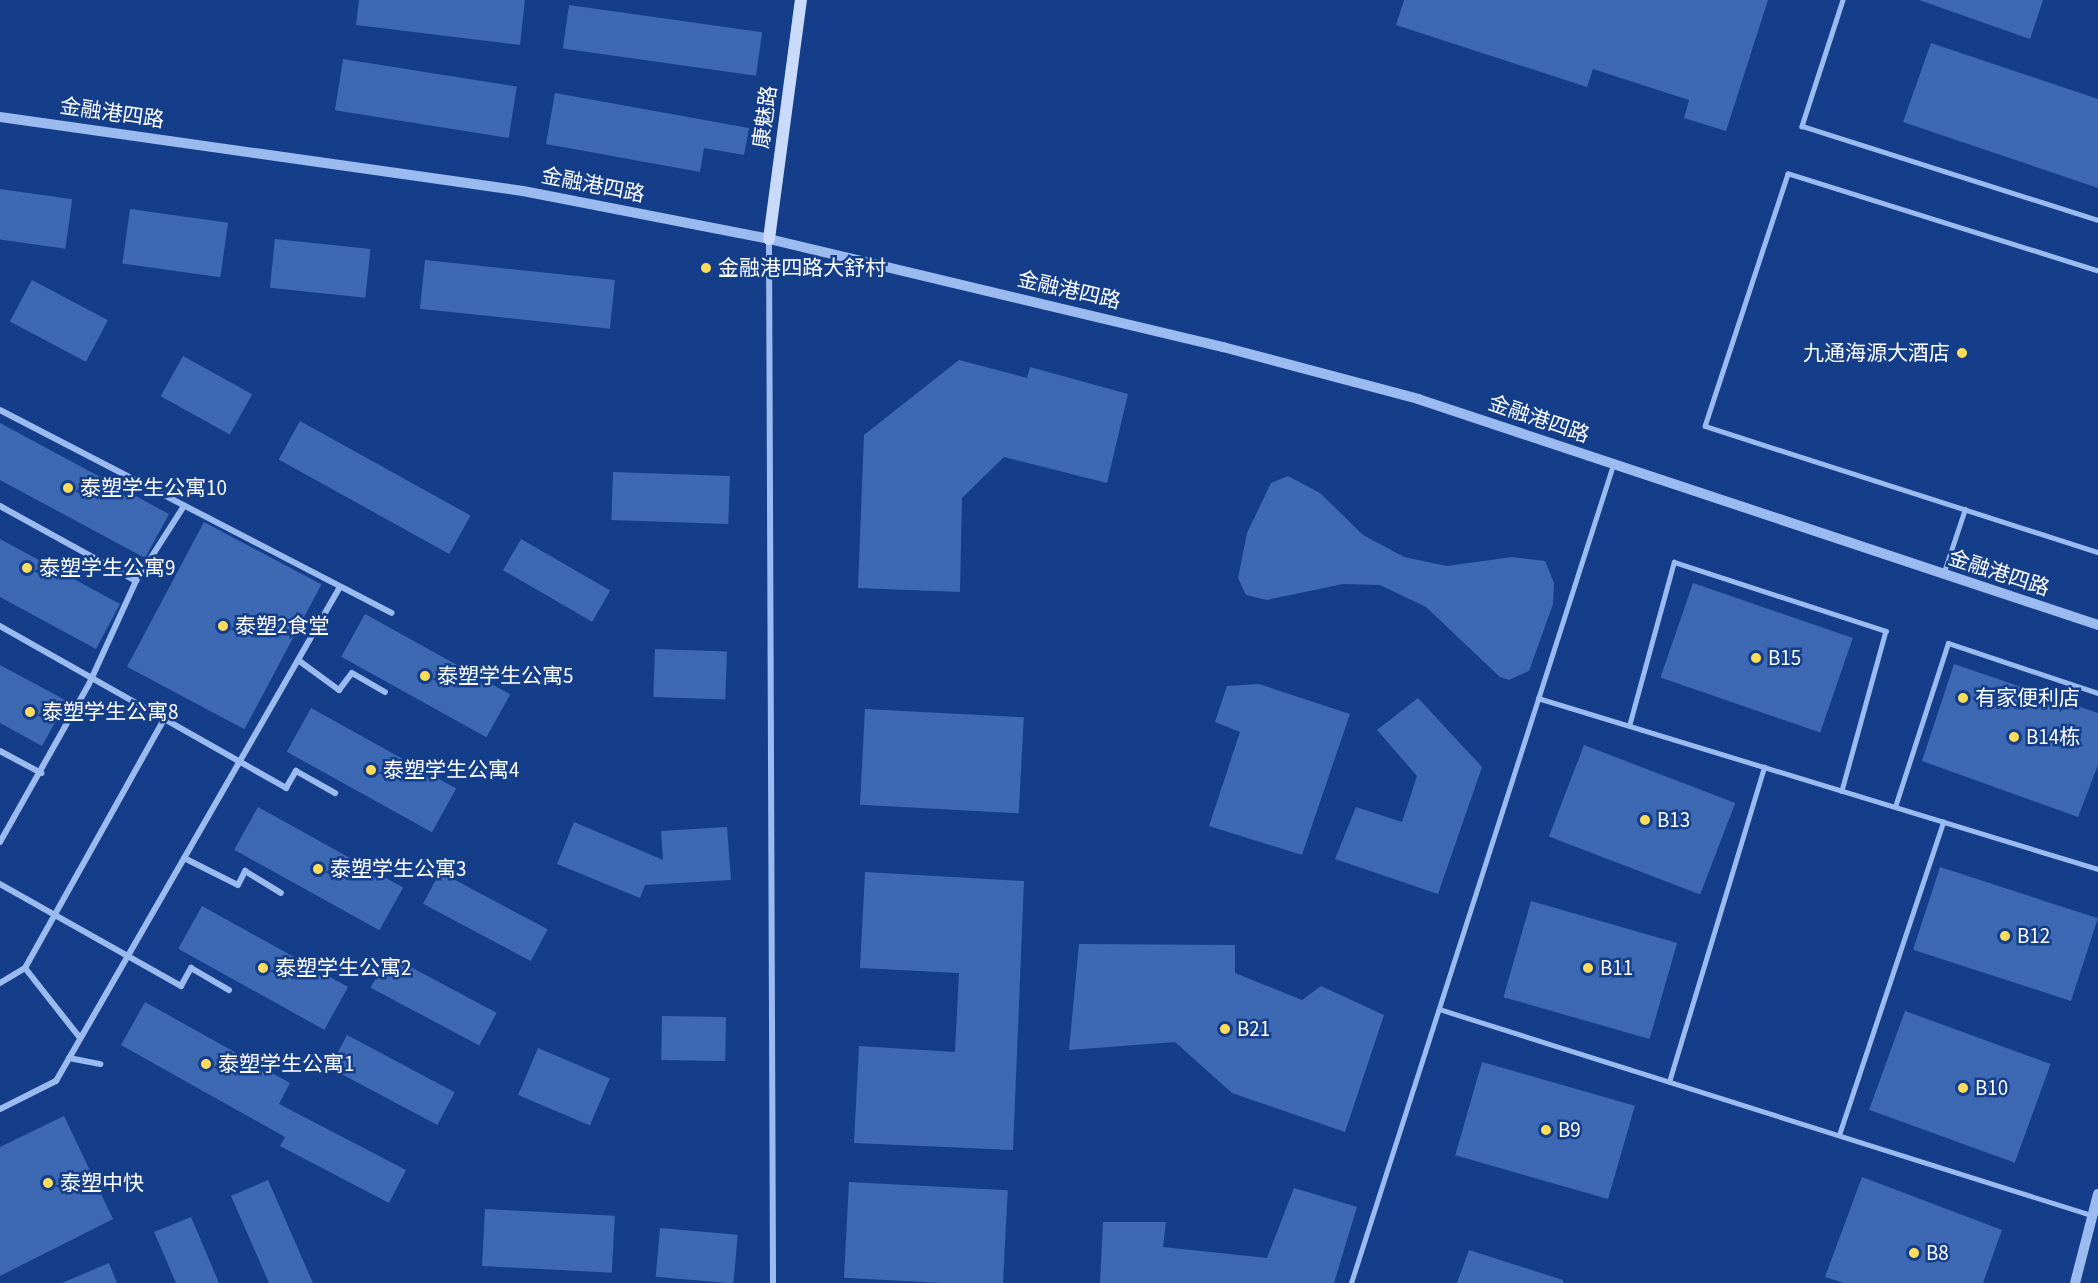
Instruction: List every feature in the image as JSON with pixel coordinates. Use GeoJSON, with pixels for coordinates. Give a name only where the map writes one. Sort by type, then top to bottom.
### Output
{"type":"FeatureCollection","features":[{"type":"Feature","properties":{"kind":"main road","name":"康魅路"},"geometry":{"type":"LineString","coordinates":[[769,239],[801,0]]}},
{"type":"Feature","properties":{"kind":"street","name":"金融港四路"},"geometry":{"type":"LineString","coordinates":[[0,117],[523,191],[769,239],[1223,346],[1418,399],[2098,625]]}},
{"type":"Feature","properties":{"kind":"street"},"geometry":{"type":"LineString","coordinates":[[769,239],[772,1283]]}},
{"type":"Feature","properties":{"kind":"street"},"geometry":{"type":"LineString","coordinates":[[0,410],[391,613]]}},
{"type":"Feature","properties":{"kind":"street"},"geometry":{"type":"LineString","coordinates":[[0,506],[136,581]]}},
{"type":"Feature","properties":{"kind":"street"},"geometry":{"type":"LineString","coordinates":[[0,842],[92,677],[136,581],[184,506]]}},
{"type":"Feature","properties":{"kind":"street"},"geometry":{"type":"LineString","coordinates":[[0,1109],[56,1081],[340,587]]}},
{"type":"Feature","properties":{"kind":"street"},"geometry":{"type":"LineString","coordinates":[[0,626],[286,788],[296,771],[335,793]]}},
{"type":"Feature","properties":{"kind":"street"},"geometry":{"type":"LineString","coordinates":[[298,660],[339,690],[352,673],[385,692]]}},
{"type":"Feature","properties":{"kind":"street"},"geometry":{"type":"LineString","coordinates":[[0,983],[25,968],[165,718]]}},
{"type":"Feature","properties":{"kind":"street"},"geometry":{"type":"LineString","coordinates":[[0,751],[40,773]]}},
{"type":"Feature","properties":{"kind":"street"},"geometry":{"type":"LineString","coordinates":[[184,858],[238,885],[245,871],[281,892]]}},
{"type":"Feature","properties":{"kind":"street"},"geometry":{"type":"LineString","coordinates":[[0,884],[181,986],[191,968],[229,990]]}},
{"type":"Feature","properties":{"kind":"street"},"geometry":{"type":"LineString","coordinates":[[25,968],[80,1038]]}},
{"type":"Feature","properties":{"kind":"street"},"geometry":{"type":"LineString","coordinates":[[69,1058],[100,1064]]}},
{"type":"Feature","properties":{"kind":"street"},"geometry":{"type":"LineString","coordinates":[[2074,1283],[2098,1194]]}},
{"type":"Feature","properties":{"kind":"lane"},"geometry":{"type":"LineString","coordinates":[[1843,0],[1802,126],[2098,220]]}},
{"type":"Feature","properties":{"kind":"lane"},"geometry":{"type":"LineString","coordinates":[[2098,271],[1788,174],[1705,426],[2098,552]]}},
{"type":"Feature","properties":{"kind":"lane"},"geometry":{"type":"LineString","coordinates":[[1352,1283],[1613,465]]}},
{"type":"Feature","properties":{"kind":"lane"},"geometry":{"type":"LineString","coordinates":[[1943,575],[1965,509]]}},
{"type":"Feature","properties":{"kind":"lane"},"geometry":{"type":"LineString","coordinates":[[1629,726],[1674,562],[1886,631],[1842,791]]}},
{"type":"Feature","properties":{"kind":"lane"},"geometry":{"type":"LineString","coordinates":[[1895,807],[1948,643],[2098,693]]}},
{"type":"Feature","properties":{"kind":"lane"},"geometry":{"type":"LineString","coordinates":[[1538,698],[2098,869]]}},
{"type":"Feature","properties":{"kind":"lane"},"geometry":{"type":"LineString","coordinates":[[1669,1082],[1764,767]]}},
{"type":"Feature","properties":{"kind":"lane"},"geometry":{"type":"LineString","coordinates":[[1839,1135],[1943,822]]}},
{"type":"Feature","properties":{"kind":"lane"},"geometry":{"type":"LineString","coordinates":[[1439,1009],[2092,1215]]}},
{"type":"Feature","properties":{"kind":"building"},"geometry":{"type":"Polygon","coordinates":[[[359,0],[525,0],[520,45],[356,25],[359,0]]]}},
{"type":"Feature","properties":{"kind":"building"},"geometry":{"type":"Polygon","coordinates":[[[1404,0],[1768,0],[1726,131],[1684,118],[1689,100],[1593,69],[1587,87],[1396,25],[1404,0]]]}},
{"type":"Feature","properties":{"kind":"building"},"geometry":{"type":"Polygon","coordinates":[[[1919,0],[2043,0],[2030,39],[1919,0]]]}},
{"type":"Feature","properties":{"kind":"building"},"geometry":{"type":"Polygon","coordinates":[[[569,5],[762,32],[756,76],[563,49],[569,5]]]}},
{"type":"Feature","properties":{"kind":"building"},"geometry":{"type":"Polygon","coordinates":[[[1931,43],[2098,99],[2098,188],[1903,122],[1931,43]]]}},
{"type":"Feature","properties":{"kind":"building"},"geometry":{"type":"Polygon","coordinates":[[[343,59],[517,87],[509,138],[335,110],[343,59]]]}},
{"type":"Feature","properties":{"kind":"building"},"geometry":{"type":"Polygon","coordinates":[[[555,93],[749,128],[744,155],[704,148],[700,172],[546,144],[555,93]]]}},
{"type":"Feature","properties":{"kind":"building"},"geometry":{"type":"Polygon","coordinates":[[[0,189],[72,199],[65,249],[0,239],[0,189]]]}},
{"type":"Feature","properties":{"kind":"building"},"geometry":{"type":"Polygon","coordinates":[[[130,209],[228,223],[220,277],[122,263],[130,209]]]}},
{"type":"Feature","properties":{"kind":"building"},"geometry":{"type":"Polygon","coordinates":[[[275,239],[370,249],[365,298],[270,288],[275,239]]]}},
{"type":"Feature","properties":{"kind":"building"},"geometry":{"type":"Polygon","coordinates":[[[425,260],[615,280],[610,329],[420,309],[425,260]]]}},
{"type":"Feature","properties":{"kind":"building"},"geometry":{"type":"Polygon","coordinates":[[[32,280],[108,320],[86,362],[10,321],[32,280]]]}},
{"type":"Feature","properties":{"kind":"building"},"geometry":{"type":"Polygon","coordinates":[[[183,356],[252,394],[230,435],[161,396],[183,356]]]}},
{"type":"Feature","properties":{"kind":"building"},"geometry":{"type":"Polygon","coordinates":[[[959,360],[1027,378],[1030,367],[1128,394],[1107,483],[1004,457],[962,498],[960,592],[858,588],[864,435],[959,360]]]}},
{"type":"Feature","properties":{"kind":"building"},"geometry":{"type":"Polygon","coordinates":[[[300,421],[471,516],[449,554],[279,459],[300,421]]]}},
{"type":"Feature","properties":{"kind":"building","name":"泰塑学生公寓10"},"geometry":{"type":"Polygon","coordinates":[[[0,423],[169,514],[145,558],[0,480],[0,423]]]}},
{"type":"Feature","properties":{"kind":"building"},"geometry":{"type":"Polygon","coordinates":[[[613,472],[730,476],[728,524],[611,520],[613,472]]]}},
{"type":"Feature","properties":{"kind":"building"},"geometry":{"type":"Polygon","coordinates":[[[1288,476],[1320,493],[1363,535],[1404,557],[1447,566],[1512,557],[1545,561],[1554,583],[1553,604],[1529,671],[1509,680],[1500,677],[1426,607],[1380,585],[1343,584],[1267,600],[1246,595],[1238,578],[1247,533],[1271,483],[1288,476]]]}},
{"type":"Feature","properties":{"kind":"building","name":"泰塑2食堂"},"geometry":{"type":"Polygon","coordinates":[[[204,522],[321,584],[244,729],[127,667],[204,522]]]}},
{"type":"Feature","properties":{"kind":"building","name":"泰塑学生公寓9"},"geometry":{"type":"Polygon","coordinates":[[[0,539],[120,604],[96,649],[0,597],[0,539]]]}},
{"type":"Feature","properties":{"kind":"building"},"geometry":{"type":"Polygon","coordinates":[[[521,539],[610,590],[592,622],[503,570],[521,539]]]}},
{"type":"Feature","properties":{"kind":"building","name":"B15"},"geometry":{"type":"Polygon","coordinates":[[[1693,583],[1853,638],[1820,733],[1660,678],[1693,583]]]}},
{"type":"Feature","properties":{"kind":"building","name":"泰塑学生公寓5"},"geometry":{"type":"Polygon","coordinates":[[[365,614],[510,694],[486,737],[341,657],[365,614]]]}},
{"type":"Feature","properties":{"kind":"building"},"geometry":{"type":"Polygon","coordinates":[[[655,649],[727,652],[725,699],[653,697],[655,649]]]}},
{"type":"Feature","properties":{"kind":"building","name":"B14栋"},"geometry":{"type":"Polygon","coordinates":[[[1954,664],[2098,713],[2098,765],[2078,817],[1922,761],[1954,664]]]}},
{"type":"Feature","properties":{"kind":"building","name":"泰塑学生公寓8"},"geometry":{"type":"Polygon","coordinates":[[[0,665],[67,701],[42,746],[0,723],[0,665]]]}},
{"type":"Feature","properties":{"kind":"building"},"geometry":{"type":"Polygon","coordinates":[[[1259,684],[1350,714],[1302,855],[1209,826],[1240,732],[1215,722],[1227,686],[1259,684]]]}},
{"type":"Feature","properties":{"kind":"building"},"geometry":{"type":"Polygon","coordinates":[[[1418,698],[1482,767],[1438,894],[1335,859],[1356,807],[1402,822],[1417,776],[1377,730],[1418,698]]]}},
{"type":"Feature","properties":{"kind":"building","name":"泰塑学生公寓4"},"geometry":{"type":"Polygon","coordinates":[[[311,708],[456,788],[432,832],[287,752],[311,708]]]}},
{"type":"Feature","properties":{"kind":"building"},"geometry":{"type":"Polygon","coordinates":[[[865,709],[1024,717],[1019,813],[860,805],[865,709]]]}},
{"type":"Feature","properties":{"kind":"building","name":"B13"},"geometry":{"type":"Polygon","coordinates":[[[1584,745],[1735,803],[1700,895],[1549,836],[1584,745]]]}},
{"type":"Feature","properties":{"kind":"building","name":"泰塑学生公寓3"},"geometry":{"type":"Polygon","coordinates":[[[258,807],[403,887],[379,930],[234,850],[258,807]]]}},
{"type":"Feature","properties":{"kind":"building"},"geometry":{"type":"Polygon","coordinates":[[[574,822],[663,860],[661,831],[727,827],[731,880],[645,885],[640,898],[557,864],[574,822]]]}},
{"type":"Feature","properties":{"kind":"building","name":"B12"},"geometry":{"type":"Polygon","coordinates":[[[1940,867],[2098,918],[2071,1001],[1913,950],[1940,867]]]}},
{"type":"Feature","properties":{"kind":"building"},"geometry":{"type":"Polygon","coordinates":[[[440,872],[548,929],[531,961],[423,904],[440,872]]]}},
{"type":"Feature","properties":{"kind":"building"},"geometry":{"type":"Polygon","coordinates":[[[865,872],[1024,881],[1013,1150],[854,1143],[859,1046],[955,1052],[959,973],[860,968],[865,872]]]}},
{"type":"Feature","properties":{"kind":"building","name":"B11"},"geometry":{"type":"Polygon","coordinates":[[[1531,901],[1677,943],[1650,1039],[1503,997],[1531,901]]]}},
{"type":"Feature","properties":{"kind":"building","name":"泰塑学生公寓2"},"geometry":{"type":"Polygon","coordinates":[[[202,906],[348,987],[324,1030],[178,949],[202,906]]]}},
{"type":"Feature","properties":{"kind":"building","name":"B21"},"geometry":{"type":"Polygon","coordinates":[[[1079,944],[1235,945],[1235,973],[1302,1000],[1321,986],[1384,1015],[1345,1132],[1232,1093],[1175,1042],[1069,1050],[1079,944]]]}},
{"type":"Feature","properties":{"kind":"building"},"geometry":{"type":"Polygon","coordinates":[[[388,955],[497,1013],[479,1045],[371,988],[388,955]]]}},
{"type":"Feature","properties":{"kind":"building","name":"泰塑学生公寓1"},"geometry":{"type":"Polygon","coordinates":[[[145,1002],[290,1083],[279,1104],[406,1170],[389,1203],[280,1146],[285,1137],[121,1045],[145,1002]]]}},
{"type":"Feature","properties":{"kind":"building","name":"B10"},"geometry":{"type":"Polygon","coordinates":[[[1905,1011],[2051,1064],[2015,1163],[1869,1110],[1905,1011]]]}},
{"type":"Feature","properties":{"kind":"building"},"geometry":{"type":"Polygon","coordinates":[[[662,1016],[726,1017],[725,1061],[661,1060],[662,1016]]]}},
{"type":"Feature","properties":{"kind":"building"},"geometry":{"type":"Polygon","coordinates":[[[347,1035],[455,1092],[437,1125],[330,1068],[347,1035]]]}},
{"type":"Feature","properties":{"kind":"building"},"geometry":{"type":"Polygon","coordinates":[[[538,1048],[610,1078],[590,1125],[518,1095],[538,1048]]]}},
{"type":"Feature","properties":{"kind":"building","name":"B9"},"geometry":{"type":"Polygon","coordinates":[[[1482,1062],[1635,1106],[1608,1199],[1455,1155],[1482,1062]]]}},
{"type":"Feature","properties":{"kind":"building","name":"泰塑中快"},"geometry":{"type":"Polygon","coordinates":[[[64,1116],[113,1219],[0,1276],[0,1147],[64,1116]]]}},
{"type":"Feature","properties":{"kind":"building","name":"B8"},"geometry":{"type":"Polygon","coordinates":[[[1862,1177],[2002,1230],[1983,1283],[1844,1283],[1825,1277],[1862,1177]]]}},
{"type":"Feature","properties":{"kind":"building"},"geometry":{"type":"Polygon","coordinates":[[[268,1180],[313,1283],[269,1283],[231,1196],[268,1180]]]}},
{"type":"Feature","properties":{"kind":"building"},"geometry":{"type":"Polygon","coordinates":[[[849,1182],[1008,1190],[1003,1283],[942,1283],[844,1278],[849,1182]]]}},
{"type":"Feature","properties":{"kind":"building"},"geometry":{"type":"Polygon","coordinates":[[[1294,1188],[1357,1207],[1334,1283],[1100,1283],[1103,1222],[1166,1222],[1163,1247],[1267,1258],[1294,1188]]]}},
{"type":"Feature","properties":{"kind":"building"},"geometry":{"type":"Polygon","coordinates":[[[485,1209],[615,1216],[612,1273],[482,1266],[485,1209]]]}},
{"type":"Feature","properties":{"kind":"building"},"geometry":{"type":"Polygon","coordinates":[[[191,1217],[219,1283],[176,1283],[154,1232],[191,1217]]]}},
{"type":"Feature","properties":{"kind":"building"},"geometry":{"type":"Polygon","coordinates":[[[660,1228],[738,1235],[733,1283],[656,1277],[660,1228]]]}},
{"type":"Feature","properties":{"kind":"building"},"geometry":{"type":"Polygon","coordinates":[[[1469,1250],[1563,1280],[1563,1283],[1457,1283],[1469,1250]]]}},
{"type":"Feature","properties":{"kind":"building"},"geometry":{"type":"Polygon","coordinates":[[[109,1263],[117,1283],[62,1283],[109,1263]]]}},
{"type":"Feature","properties":{"kind":"place","name":"金融港四路大舒村"},"geometry":{"type":"Point","coordinates":[706,268]}},
{"type":"Feature","properties":{"kind":"place","name":"九通海源大酒店"},"geometry":{"type":"Point","coordinates":[1962,353]}},
{"type":"Feature","properties":{"kind":"place","name":"泰塑学生公寓10"},"geometry":{"type":"Point","coordinates":[68,488]}},
{"type":"Feature","properties":{"kind":"place","name":"泰塑学生公寓9"},"geometry":{"type":"Point","coordinates":[27,568]}},
{"type":"Feature","properties":{"kind":"place","name":"泰塑2食堂"},"geometry":{"type":"Point","coordinates":[223,626]}},
{"type":"Feature","properties":{"kind":"place","name":"B15"},"geometry":{"type":"Point","coordinates":[1756,658]}},
{"type":"Feature","properties":{"kind":"place","name":"泰塑学生公寓5"},"geometry":{"type":"Point","coordinates":[425,676]}},
{"type":"Feature","properties":{"kind":"place","name":"有家便利店"},"geometry":{"type":"Point","coordinates":[1963,698]}},
{"type":"Feature","properties":{"kind":"place","name":"泰塑学生公寓8"},"geometry":{"type":"Point","coordinates":[30,712]}},
{"type":"Feature","properties":{"kind":"place","name":"B14栋"},"geometry":{"type":"Point","coordinates":[2014,737]}},
{"type":"Feature","properties":{"kind":"place","name":"泰塑学生公寓4"},"geometry":{"type":"Point","coordinates":[371,770]}},
{"type":"Feature","properties":{"kind":"place","name":"B13"},"geometry":{"type":"Point","coordinates":[1645,820]}},
{"type":"Feature","properties":{"kind":"place","name":"泰塑学生公寓3"},"geometry":{"type":"Point","coordinates":[318,869]}},
{"type":"Feature","properties":{"kind":"place","name":"B12"},"geometry":{"type":"Point","coordinates":[2005,936]}},
{"type":"Feature","properties":{"kind":"place","name":"泰塑学生公寓2"},"geometry":{"type":"Point","coordinates":[263,968]}},
{"type":"Feature","properties":{"kind":"place","name":"B11"},"geometry":{"type":"Point","coordinates":[1588,968]}},
{"type":"Feature","properties":{"kind":"place","name":"B21"},"geometry":{"type":"Point","coordinates":[1225,1029]}},
{"type":"Feature","properties":{"kind":"place","name":"泰塑学生公寓1"},"geometry":{"type":"Point","coordinates":[206,1064]}},
{"type":"Feature","properties":{"kind":"place","name":"B10"},"geometry":{"type":"Point","coordinates":[1963,1088]}},
{"type":"Feature","properties":{"kind":"place","name":"B9"},"geometry":{"type":"Point","coordinates":[1546,1130]}},
{"type":"Feature","properties":{"kind":"place","name":"泰塑中快"},"geometry":{"type":"Point","coordinates":[48,1183]}},
{"type":"Feature","properties":{"kind":"place","name":"B8"},"geometry":{"type":"Point","coordinates":[1914,1253]}}]}
